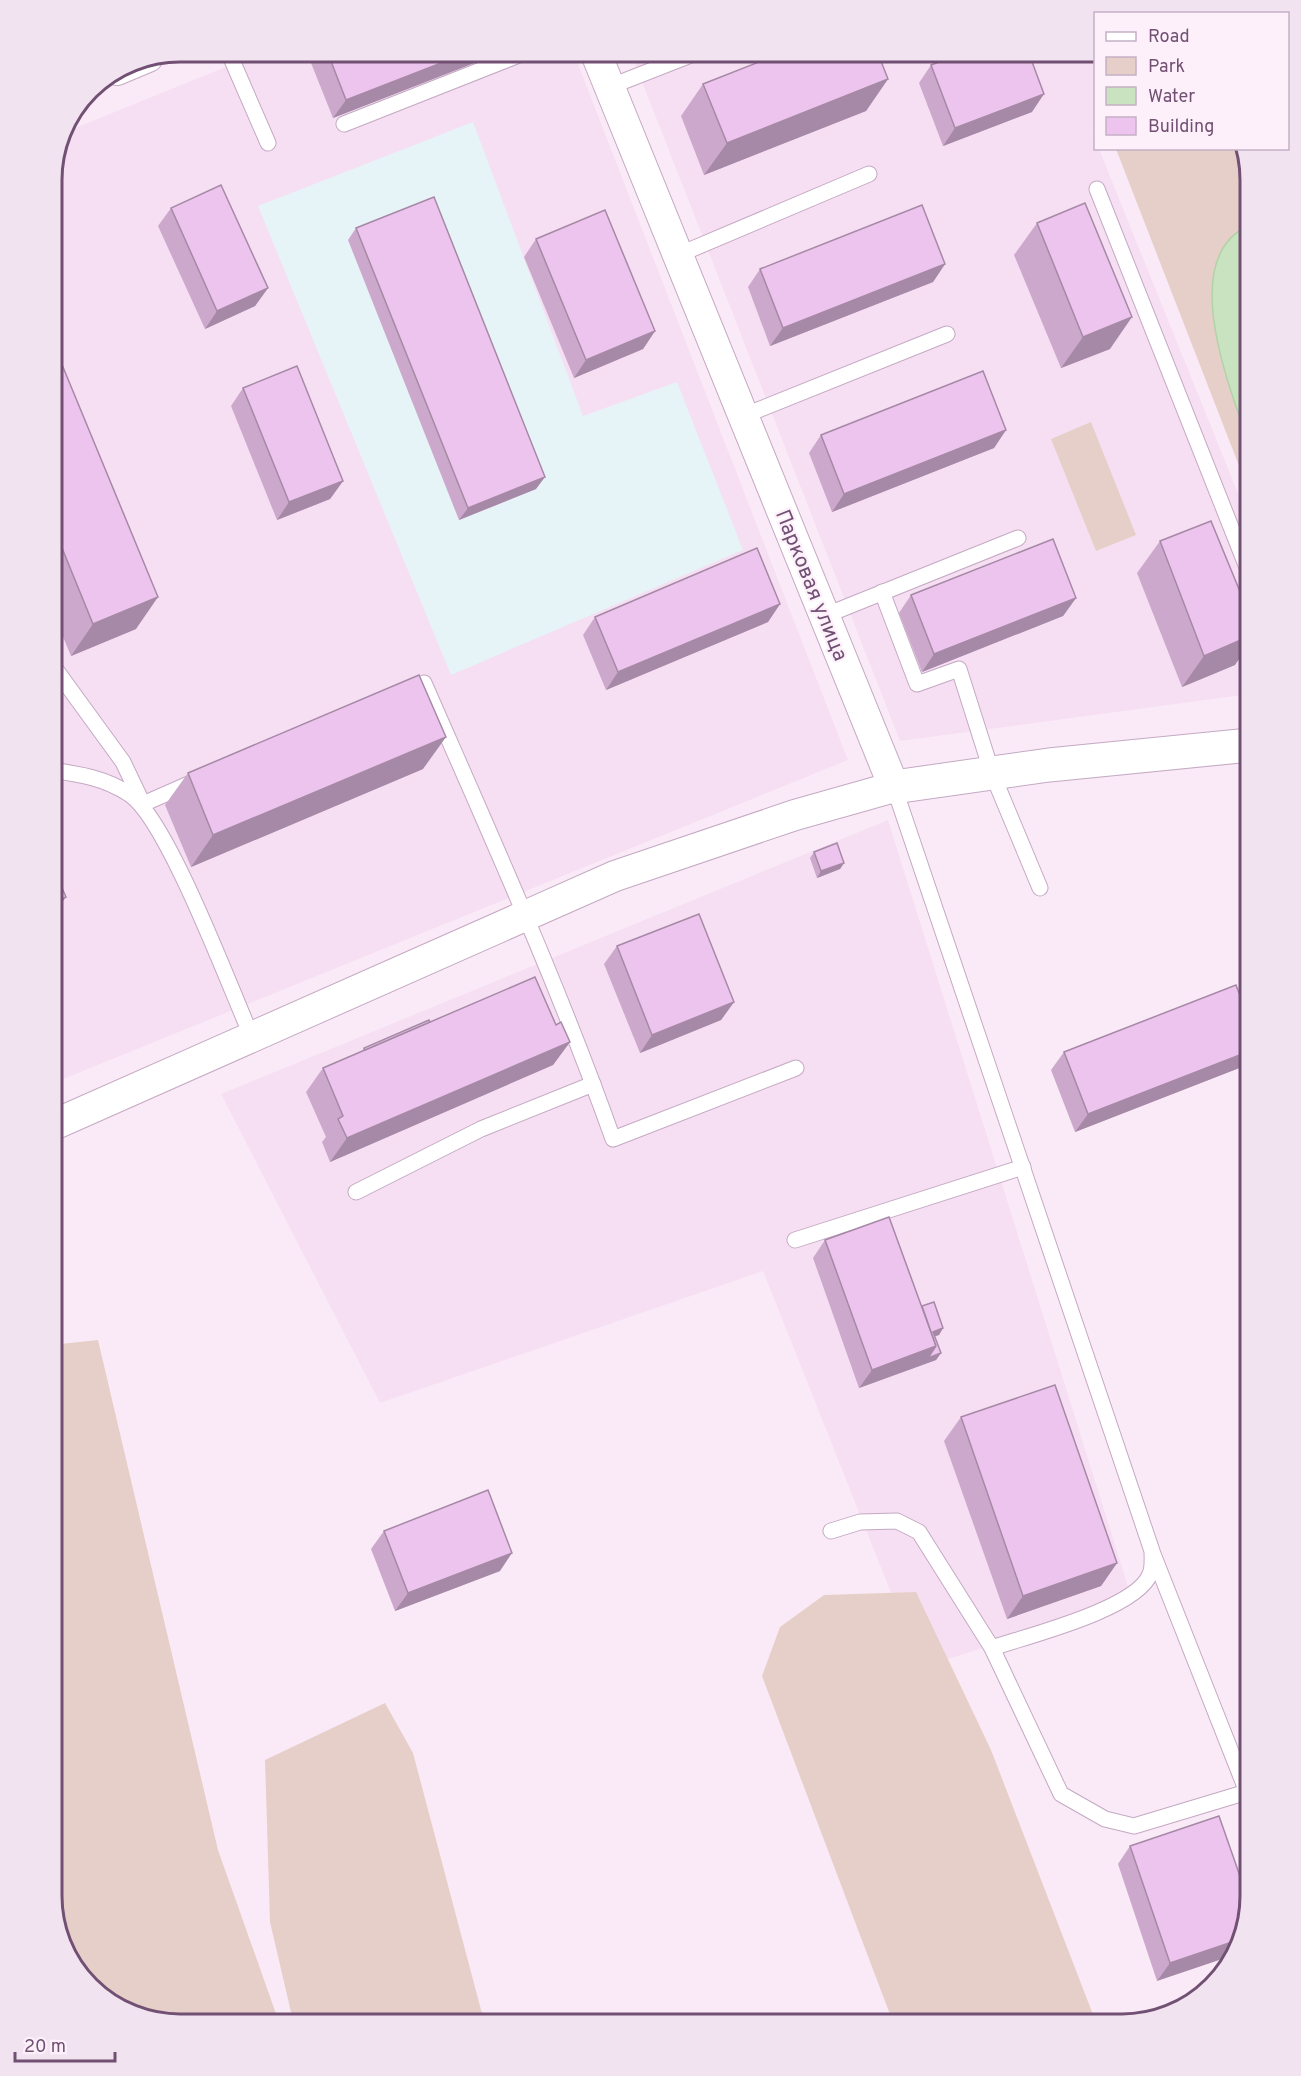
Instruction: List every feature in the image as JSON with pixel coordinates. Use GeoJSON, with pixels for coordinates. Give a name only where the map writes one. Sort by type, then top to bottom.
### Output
{"type":"FeatureCollection","features":[{"type":"Feature","properties":{"kind":"street","name":"Парковая улица"},"geometry":{"type":"LineString","coordinates":[[599,62],[894,787]]}},
{"type":"Feature","properties":{"kind":"street"},"geometry":{"type":"LineString","coordinates":[[62,1121],[525,915],[638,868],[795,815],[894,787],[1060,763],[1240,747]]}},
{"type":"Feature","properties":{"kind":"lane"},"geometry":{"type":"LineString","coordinates":[[233,62],[268,143]]}},
{"type":"Feature","properties":{"kind":"lane"},"geometry":{"type":"LineString","coordinates":[[344,124],[501,62]]}},
{"type":"Feature","properties":{"kind":"lane"},"geometry":{"type":"LineString","coordinates":[[609,87],[673,62]]}},
{"type":"Feature","properties":{"kind":"lane"},"geometry":{"type":"LineString","coordinates":[[678,255],[869,174]]}},
{"type":"Feature","properties":{"kind":"lane"},"geometry":{"type":"LineString","coordinates":[[1097,189],[1240,550]]}},
{"type":"Feature","properties":{"kind":"lane"},"geometry":{"type":"LineString","coordinates":[[743,416],[947,334]]}},
{"type":"Feature","properties":{"kind":"lane"},"geometry":{"type":"LineString","coordinates":[[824,616],[1018,538]]}},
{"type":"Feature","properties":{"kind":"lane"},"geometry":{"type":"LineString","coordinates":[[882,592],[917,684],[959,669],[993,773],[1040,888]]}},
{"type":"Feature","properties":{"kind":"lane"},"geometry":{"type":"LineString","coordinates":[[62,678],[123,762],[145,810],[180,872],[251,1035]]}},
{"type":"Feature","properties":{"kind":"lane"},"geometry":{"type":"LineString","coordinates":[[392,697],[424,683],[525,915],[613,1139],[796,1068]]}},
{"type":"Feature","properties":{"kind":"lane"},"geometry":{"type":"LineString","coordinates":[[62,771],[90,775],[131,795],[145,810]]}},
{"type":"Feature","properties":{"kind":"lane"},"geometry":{"type":"LineString","coordinates":[[145,810],[208,776]]}},
{"type":"Feature","properties":{"kind":"lane"},"geometry":{"type":"LineString","coordinates":[[894,787],[1152,1551],[1240,1773]]}},
{"type":"Feature","properties":{"kind":"lane"},"geometry":{"type":"LineString","coordinates":[[356,1192],[481,1129],[593,1084]]}},
{"type":"Feature","properties":{"kind":"lane"},"geometry":{"type":"LineString","coordinates":[[795,1240],[1023,1167]]}},
{"type":"Feature","properties":{"kind":"lane"},"geometry":{"type":"LineString","coordinates":[[831,1531],[860,1522],[897,1521],[919,1532],[992,1648],[1061,1794],[1105,1819],[1134,1826],[1240,1798]]}},
{"type":"Feature","properties":{"kind":"lane"},"geometry":{"type":"LineString","coordinates":[[992,1648],[1107,1609],[1134,1594],[1150,1575],[1152,1551]]}},
{"type":"Feature","properties":{"kind":"shaded area"},"geometry":{"type":"Polygon","coordinates":[[[238,62],[577,62],[848,760],[62,1080],[62,172],[73,129],[238,62]]]}},
{"type":"Feature","properties":{"kind":"shaded area"},"geometry":{"type":"Polygon","coordinates":[[[634,62],[1094,62],[1094,150],[1099,150],[1240,498],[1240,695],[900,741],[634,62]]]}},
{"type":"Feature","properties":{"kind":"shaded area"},"geometry":{"type":"Polygon","coordinates":[[[473,122],[583,416],[677,382],[743,550],[451,675],[258,206],[473,122]]]}},
{"type":"Feature","properties":{"kind":"shaded area"},"geometry":{"type":"Polygon","coordinates":[[[888,820],[1132,1599],[921,1668],[763,1271],[380,1403],[221,1094],[888,820]]]}},
{"type":"Feature","properties":{"kind":"green space"},"geometry":{"type":"Polygon","coordinates":[[[1116,150],[1235,150],[1240,179],[1240,468],[1116,150]]]}},
{"type":"Feature","properties":{"kind":"green space"},"geometry":{"type":"Polygon","coordinates":[[[1091,422],[1136,535],[1096,551],[1051,439],[1091,422]]]}},
{"type":"Feature","properties":{"kind":"green space"},"geometry":{"type":"Polygon","coordinates":[[[98,1340],[218,1850],[276,2014],[172,2014],[141,2008],[114,1995],[91,1974],[81,1962],[68,1935],[62,1897],[62,1344],[98,1340]]]}},
{"type":"Feature","properties":{"kind":"green space"},"geometry":{"type":"Polygon","coordinates":[[[916,1592],[991,1750],[1093,2014],[890,2014],[762,1676],[780,1627],[824,1595],[916,1592]]]}},
{"type":"Feature","properties":{"kind":"green space"},"geometry":{"type":"Polygon","coordinates":[[[385,1703],[413,1753],[482,2014],[291,2014],[270,1922],[265,1760],[385,1703]]]}},
{"type":"Feature","properties":{"kind":"water"},"geometry":{"type":"Polygon","coordinates":[[[1240,232],[1240,418],[1222,360],[1215,327],[1212,294],[1216,265],[1228,241],[1240,232]]]}},
{"type":"Feature","properties":{"kind":"building"},"geometry":{"type":"Polygon","coordinates":[[[331,62],[444,62],[346,100],[331,62]]]}},
{"type":"Feature","properties":{"kind":"building"},"geometry":{"type":"Polygon","coordinates":[[[759,62],[881,62],[888,79],[727,143],[703,84],[759,62]]]}},
{"type":"Feature","properties":{"kind":"building"},"geometry":{"type":"Polygon","coordinates":[[[939,62],[1032,62],[1044,94],[955,128],[931,65],[939,62]]]}},
{"type":"Feature","properties":{"kind":"building"},"geometry":{"type":"Polygon","coordinates":[[[221,185],[268,288],[217,311],[171,208],[221,185]]]}},
{"type":"Feature","properties":{"kind":"building"},"geometry":{"type":"Polygon","coordinates":[[[434,197],[545,477],[468,508],[356,228],[434,197]]]}},
{"type":"Feature","properties":{"kind":"building"},"geometry":{"type":"Polygon","coordinates":[[[1085,203],[1132,317],[1083,337],[1037,223],[1085,203]]]}},
{"type":"Feature","properties":{"kind":"building"},"geometry":{"type":"Polygon","coordinates":[[[922,205],[945,264],[783,328],[760,269],[922,205]]]}},
{"type":"Feature","properties":{"kind":"building"},"geometry":{"type":"Polygon","coordinates":[[[605,210],[655,331],[586,360],[536,239],[605,210]]]}},
{"type":"Feature","properties":{"kind":"building"},"geometry":{"type":"Polygon","coordinates":[[[62,365],[158,597],[93,624],[62,548],[62,365]]]}},
{"type":"Feature","properties":{"kind":"building"},"geometry":{"type":"Polygon","coordinates":[[[297,366],[343,481],[289,502],[243,388],[297,366]]]}},
{"type":"Feature","properties":{"kind":"building"},"geometry":{"type":"Polygon","coordinates":[[[983,371],[1006,430],[844,494],[821,435],[983,371]]]}},
{"type":"Feature","properties":{"kind":"building"},"geometry":{"type":"Polygon","coordinates":[[[1211,521],[1240,592],[1240,640],[1204,656],[1160,541],[1211,521]]]}},
{"type":"Feature","properties":{"kind":"building"},"geometry":{"type":"Polygon","coordinates":[[[1053,539],[1076,598],[934,654],[911,595],[1053,539]]]}},
{"type":"Feature","properties":{"kind":"building"},"geometry":{"type":"Polygon","coordinates":[[[757,548],[780,604],[618,672],[595,617],[757,548]]]}},
{"type":"Feature","properties":{"kind":"building"},"geometry":{"type":"Polygon","coordinates":[[[419,675],[446,737],[213,835],[188,773],[419,675]]]}},
{"type":"Feature","properties":{"kind":"building"},"geometry":{"type":"Polygon","coordinates":[[[837,843],[844,863],[821,871],[814,852],[837,843]]]}},
{"type":"Feature","properties":{"kind":"building"},"geometry":{"type":"Polygon","coordinates":[[[699,914],[734,1002],[652,1035],[617,946],[699,914]]]}},
{"type":"Feature","properties":{"kind":"building"},"geometry":{"type":"Polygon","coordinates":[[[535,977],[556,1025],[561,1022],[570,1042],[347,1138],[338,1119],[343,1116],[323,1068],[535,977]]]}},
{"type":"Feature","properties":{"kind":"building"},"geometry":{"type":"Polygon","coordinates":[[[1236,985],[1240,996],[1240,1055],[1088,1114],[1064,1052],[1236,985]]]}},
{"type":"Feature","properties":{"kind":"building"},"geometry":{"type":"Polygon","coordinates":[[[429,1020],[430,1022],[365,1050],[364,1048],[429,1020]]]}},
{"type":"Feature","properties":{"kind":"building"},"geometry":{"type":"Polygon","coordinates":[[[889,1217],[936,1346],[872,1370],[825,1240],[889,1217]]]}},
{"type":"Feature","properties":{"kind":"building"},"geometry":{"type":"Polygon","coordinates":[[[934,1302],[943,1328],[933,1332],[941,1353],[928,1358],[936,1346],[922,1306],[934,1302]]]}},
{"type":"Feature","properties":{"kind":"building"},"geometry":{"type":"Polygon","coordinates":[[[1055,1385],[1117,1563],[1023,1596],[961,1417],[1055,1385]]]}},
{"type":"Feature","properties":{"kind":"building"},"geometry":{"type":"Polygon","coordinates":[[[488,1490],[512,1553],[408,1593],[384,1531],[488,1490]]]}},
{"type":"Feature","properties":{"kind":"building"},"geometry":{"type":"Polygon","coordinates":[[[1219,1816],[1240,1876],[1238,1912],[1231,1942],[1170,1963],[1130,1846],[1219,1816]]]}}]}
